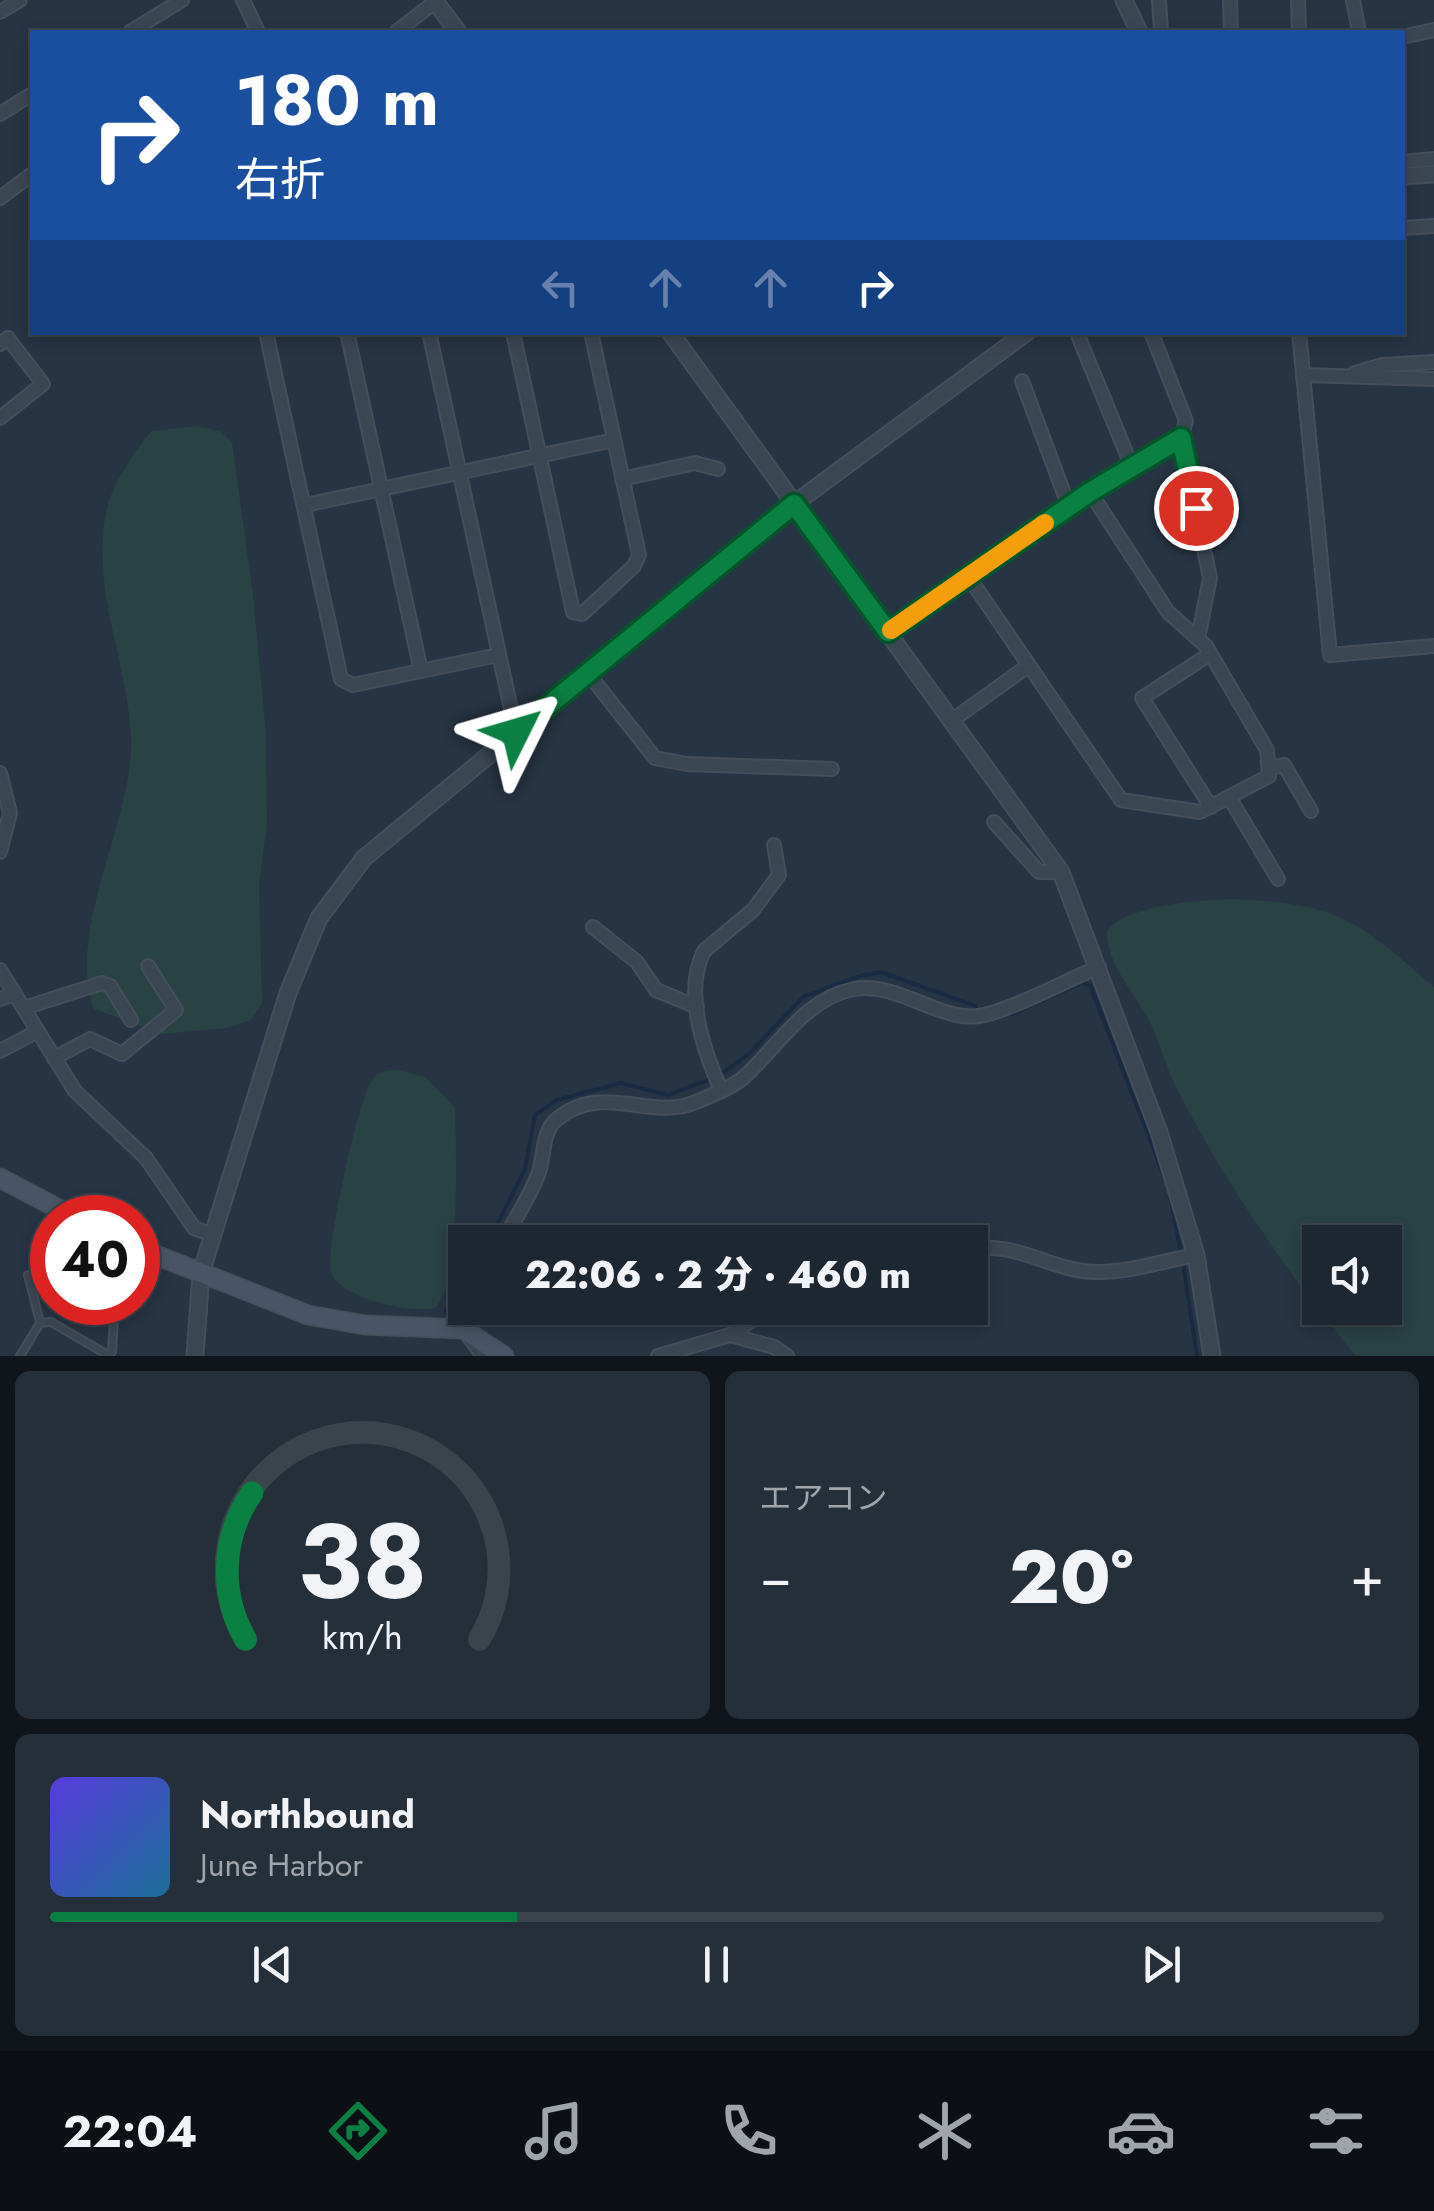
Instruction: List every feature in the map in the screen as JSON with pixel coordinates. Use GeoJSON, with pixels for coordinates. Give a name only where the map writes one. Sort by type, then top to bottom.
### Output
{"type":"FeatureCollection","features":[{"type":"Feature","properties":{"kind":"main road"},"geometry":{"type":"LineString","coordinates":[[0,1178],[32,1195]]}},
{"type":"Feature","properties":{"kind":"main road"},"geometry":{"type":"LineString","coordinates":[[160,1257],[308,1315],[365,1324],[464,1329],[504,1356]]}},
{"type":"Feature","properties":{"kind":"street"},"geometry":{"type":"LineString","coordinates":[[0,12],[20,0]]}},
{"type":"Feature","properties":{"kind":"street"},"geometry":{"type":"LineString","coordinates":[[133,30],[182,0]]}},
{"type":"Feature","properties":{"kind":"street"},"geometry":{"type":"LineString","coordinates":[[243,0],[257,30]]}},
{"type":"Feature","properties":{"kind":"street"},"geometry":{"type":"LineString","coordinates":[[1124,0],[1137,30]]}},
{"type":"Feature","properties":{"kind":"street"},"geometry":{"type":"LineString","coordinates":[[1159,0],[1160,30]]}},
{"type":"Feature","properties":{"kind":"street"},"geometry":{"type":"LineString","coordinates":[[1230,0],[1231,30]]}},
{"type":"Feature","properties":{"kind":"street"},"geometry":{"type":"LineString","coordinates":[[1298,0],[1299,30]]}},
{"type":"Feature","properties":{"kind":"street"},"geometry":{"type":"LineString","coordinates":[[1354,0],[1360,30]]}},
{"type":"Feature","properties":{"kind":"street"},"geometry":{"type":"LineString","coordinates":[[399,30],[435,1],[457,30]]}},
{"type":"Feature","properties":{"kind":"street"},"geometry":{"type":"LineString","coordinates":[[1405,36],[1434,30]]}},
{"type":"Feature","properties":{"kind":"street"},"geometry":{"type":"LineString","coordinates":[[0,114],[30,95]]}},
{"type":"Feature","properties":{"kind":"street"},"geometry":{"type":"LineString","coordinates":[[1405,162],[1434,158]]}},
{"type":"Feature","properties":{"kind":"street"},"geometry":{"type":"LineString","coordinates":[[1405,176],[1434,174]]}},
{"type":"Feature","properties":{"kind":"street"},"geometry":{"type":"LineString","coordinates":[[0,198],[30,176]]}},
{"type":"Feature","properties":{"kind":"street"},"geometry":{"type":"LineString","coordinates":[[1405,228],[1434,226]]}},
{"type":"Feature","properties":{"kind":"street"},"geometry":{"type":"LineString","coordinates":[[267,335],[341,679],[352,685],[498,656]]}},
{"type":"Feature","properties":{"kind":"street"},"geometry":{"type":"LineString","coordinates":[[349,335],[420,671]]}},
{"type":"Feature","properties":{"kind":"street"},"geometry":{"type":"LineString","coordinates":[[430,335],[516,732]]}},
{"type":"Feature","properties":{"kind":"street"},"geometry":{"type":"LineString","coordinates":[[513,335],[573,612],[582,614],[634,566],[638,555],[592,335]]}},
{"type":"Feature","properties":{"kind":"street"},"geometry":{"type":"LineString","coordinates":[[672,335],[1061,872],[1159,1132],[1194,1256],[1212,1356]]}},
{"type":"Feature","properties":{"kind":"street"},"geometry":{"type":"LineString","coordinates":[[196,1356],[201,1273],[288,993],[319,918],[364,858],[794,504],[1023,335]]}},
{"type":"Feature","properties":{"kind":"street"},"geometry":{"type":"LineString","coordinates":[[1152,335],[1186,421],[1181,438],[1210,578],[1198,639]]}},
{"type":"Feature","properties":{"kind":"street"},"geometry":{"type":"LineString","coordinates":[[1300,335],[1330,655],[1434,646]]}},
{"type":"Feature","properties":{"kind":"street"},"geometry":{"type":"LineString","coordinates":[[0,344],[8,338],[44,384],[0,418]]}},
{"type":"Feature","properties":{"kind":"street"},"geometry":{"type":"LineString","coordinates":[[1079,338],[1132,467]]}},
{"type":"Feature","properties":{"kind":"street"},"geometry":{"type":"LineString","coordinates":[[1343,376],[1383,364],[1434,362]]}},
{"type":"Feature","properties":{"kind":"street"},"geometry":{"type":"LineString","coordinates":[[1302,374],[1434,379]]}},
{"type":"Feature","properties":{"kind":"street"},"geometry":{"type":"LineString","coordinates":[[1022,381],[1069,506]]}},
{"type":"Feature","properties":{"kind":"street"},"geometry":{"type":"LineString","coordinates":[[888,632],[1090,492],[1181,438]]}},
{"type":"Feature","properties":{"kind":"street"},"geometry":{"type":"LineString","coordinates":[[305,505],[614,440]]}},
{"type":"Feature","properties":{"kind":"street"},"geometry":{"type":"LineString","coordinates":[[622,479],[694,463],[718,469]]}},
{"type":"Feature","properties":{"kind":"street"},"geometry":{"type":"LineString","coordinates":[[968,576],[1120,800],[1200,812],[1269,776],[1267,750],[1210,654],[1168,612],[1090,492]]}},
{"type":"Feature","properties":{"kind":"street"},"geometry":{"type":"LineString","coordinates":[[1210,654],[1142,698],[1211,807]]}},
{"type":"Feature","properties":{"kind":"street"},"geometry":{"type":"LineString","coordinates":[[951,721],[1028,666]]}},
{"type":"Feature","properties":{"kind":"street"},"geometry":{"type":"LineString","coordinates":[[587,672],[655,758],[687,764],[832,769]]}},
{"type":"Feature","properties":{"kind":"street"},"geometry":{"type":"LineString","coordinates":[[1268,768],[1284,765],[1311,811]]}},
{"type":"Feature","properties":{"kind":"street"},"geometry":{"type":"LineString","coordinates":[[0,773],[10,813],[0,852]]}},
{"type":"Feature","properties":{"kind":"street"},"geometry":{"type":"LineString","coordinates":[[1229,797],[1278,879]]}},
{"type":"Feature","properties":{"kind":"street"},"geometry":{"type":"LineString","coordinates":[[994,822],[1039,872],[1061,872]]}},
{"type":"Feature","properties":{"kind":"street"},"geometry":{"type":"LineString","coordinates":[[722,1090],[704,1052],[696,1006],[699,961],[753,910],[778,874],[774,846]]}},
{"type":"Feature","properties":{"kind":"street"},"geometry":{"type":"LineString","coordinates":[[593,928],[638,962],[656,990],[696,1006]]}},
{"type":"Feature","properties":{"kind":"street"},"geometry":{"type":"LineString","coordinates":[[54,1058],[90,1038],[122,1054],[176,1010],[148,966]]}},
{"type":"Feature","properties":{"kind":"street"},"geometry":{"type":"LineString","coordinates":[[511,1225],[539,1174],[545,1140],[554,1120],[582,1106],[614,1100],[664,1108],[691,1105],[740,1081],[803,1014],[842,992],[859,988],[888,991],[978,1017],[1098,967]]}},
{"type":"Feature","properties":{"kind":"street"},"geometry":{"type":"LineString","coordinates":[[0,970],[76,1092],[146,1158],[194,1228],[212,1236]]}},
{"type":"Feature","properties":{"kind":"street"},"geometry":{"type":"LineString","coordinates":[[24,1008],[102,983],[110,986],[131,1020]]}},
{"type":"Feature","properties":{"kind":"street"},"geometry":{"type":"LineString","coordinates":[[0,999],[14,994]]}},
{"type":"Feature","properties":{"kind":"street"},"geometry":{"type":"LineString","coordinates":[[0,1051],[38,1031]]}},
{"type":"Feature","properties":{"kind":"street"},"geometry":{"type":"LineString","coordinates":[[988,1248],[1008,1247],[1090,1272],[1126,1271],[1194,1256]]}},
{"type":"Feature","properties":{"kind":"street"},"geometry":{"type":"LineString","coordinates":[[465,1325],[483,1356]]}},
{"type":"Feature","properties":{"kind":"street"},"geometry":{"type":"LineString","coordinates":[[658,1356],[730,1335],[745,1325]]}},
{"type":"Feature","properties":{"kind":"street"},"geometry":{"type":"LineString","coordinates":[[730,1335],[774,1346],[787,1356]]}},
{"type":"Feature","properties":{"kind":"lane"},"geometry":{"type":"LineString","coordinates":[[28,1276],[30,1284]]}},
{"type":"Feature","properties":{"kind":"lane"},"geometry":{"type":"LineString","coordinates":[[20,1356],[39,1325]]}},
{"type":"Feature","properties":{"kind":"lane"},"geometry":{"type":"LineString","coordinates":[[56,1325],[108,1355],[112,1352],[114,1325]]}},
{"type":"Feature","properties":{"kind":"green space"},"geometry":{"type":"Polygon","coordinates":[[[197,426],[219,431],[232,442],[253,595],[266,734],[267,824],[259,885],[262,1003],[251,1020],[227,1028],[162,1034],[94,1009],[87,978],[94,910],[122,805],[131,739],[102,554],[106,512],[114,487],[151,431],[197,426]]]}},
{"type":"Feature","properties":{"kind":"green space"},"geometry":{"type":"Polygon","coordinates":[[[1269,901],[1322,911],[1364,931],[1434,987],[1434,1356],[1356,1356],[1331,1325],[1402,1325],[1402,1225],[1302,1225],[1302,1288],[1234,1190],[1193,1119],[1170,1075],[1152,1027],[1116,966],[1107,931],[1130,915],[1184,903],[1269,901]]]}},
{"type":"Feature","properties":{"kind":"green space"},"geometry":{"type":"Polygon","coordinates":[[[387,1071],[425,1077],[455,1107],[454,1225],[448,1225],[448,1276],[435,1308],[410,1309],[377,1302],[347,1289],[331,1272],[338,1207],[351,1145],[371,1081],[387,1071]]]}},
{"type":"Feature","properties":{"kind":"waterway"},"geometry":{"type":"LineString","coordinates":[[720,1075],[750,1053],[803,997],[860,976],[881,972],[976,1006]]}},
{"type":"Feature","properties":{"kind":"waterway"},"geometry":{"type":"LineString","coordinates":[[1012,1014],[1082,983],[1090,985],[1168,1186]]}},
{"type":"Feature","properties":{"kind":"waterway"},"geometry":{"type":"LineString","coordinates":[[497,1225],[525,1169],[535,1115],[557,1100],[621,1083],[668,1095],[711,1079]]}},
{"type":"Feature","properties":{"kind":"waterway"},"geometry":{"type":"LineString","coordinates":[[1170,1195],[1181,1254]]}},
{"type":"Feature","properties":{"kind":"waterway"},"geometry":{"type":"LineString","coordinates":[[1183,1263],[1197,1356]]}},
{"type":"Feature","properties":{"kind":"waterway"},"geometry":{"type":"LineString","coordinates":[[445,1312],[448,1307]]}},
{"type":"Feature","properties":{"kind":"slow traffic"},"geometry":{"type":"LineString","coordinates":[[891,630],[1045,523]]}},
{"type":"Feature","properties":{"kind":"route"},"geometry":{"type":"LineString","coordinates":[[516,732],[794,504],[888,632],[1090,492],[1181,438],[1196,508]]}}]}
